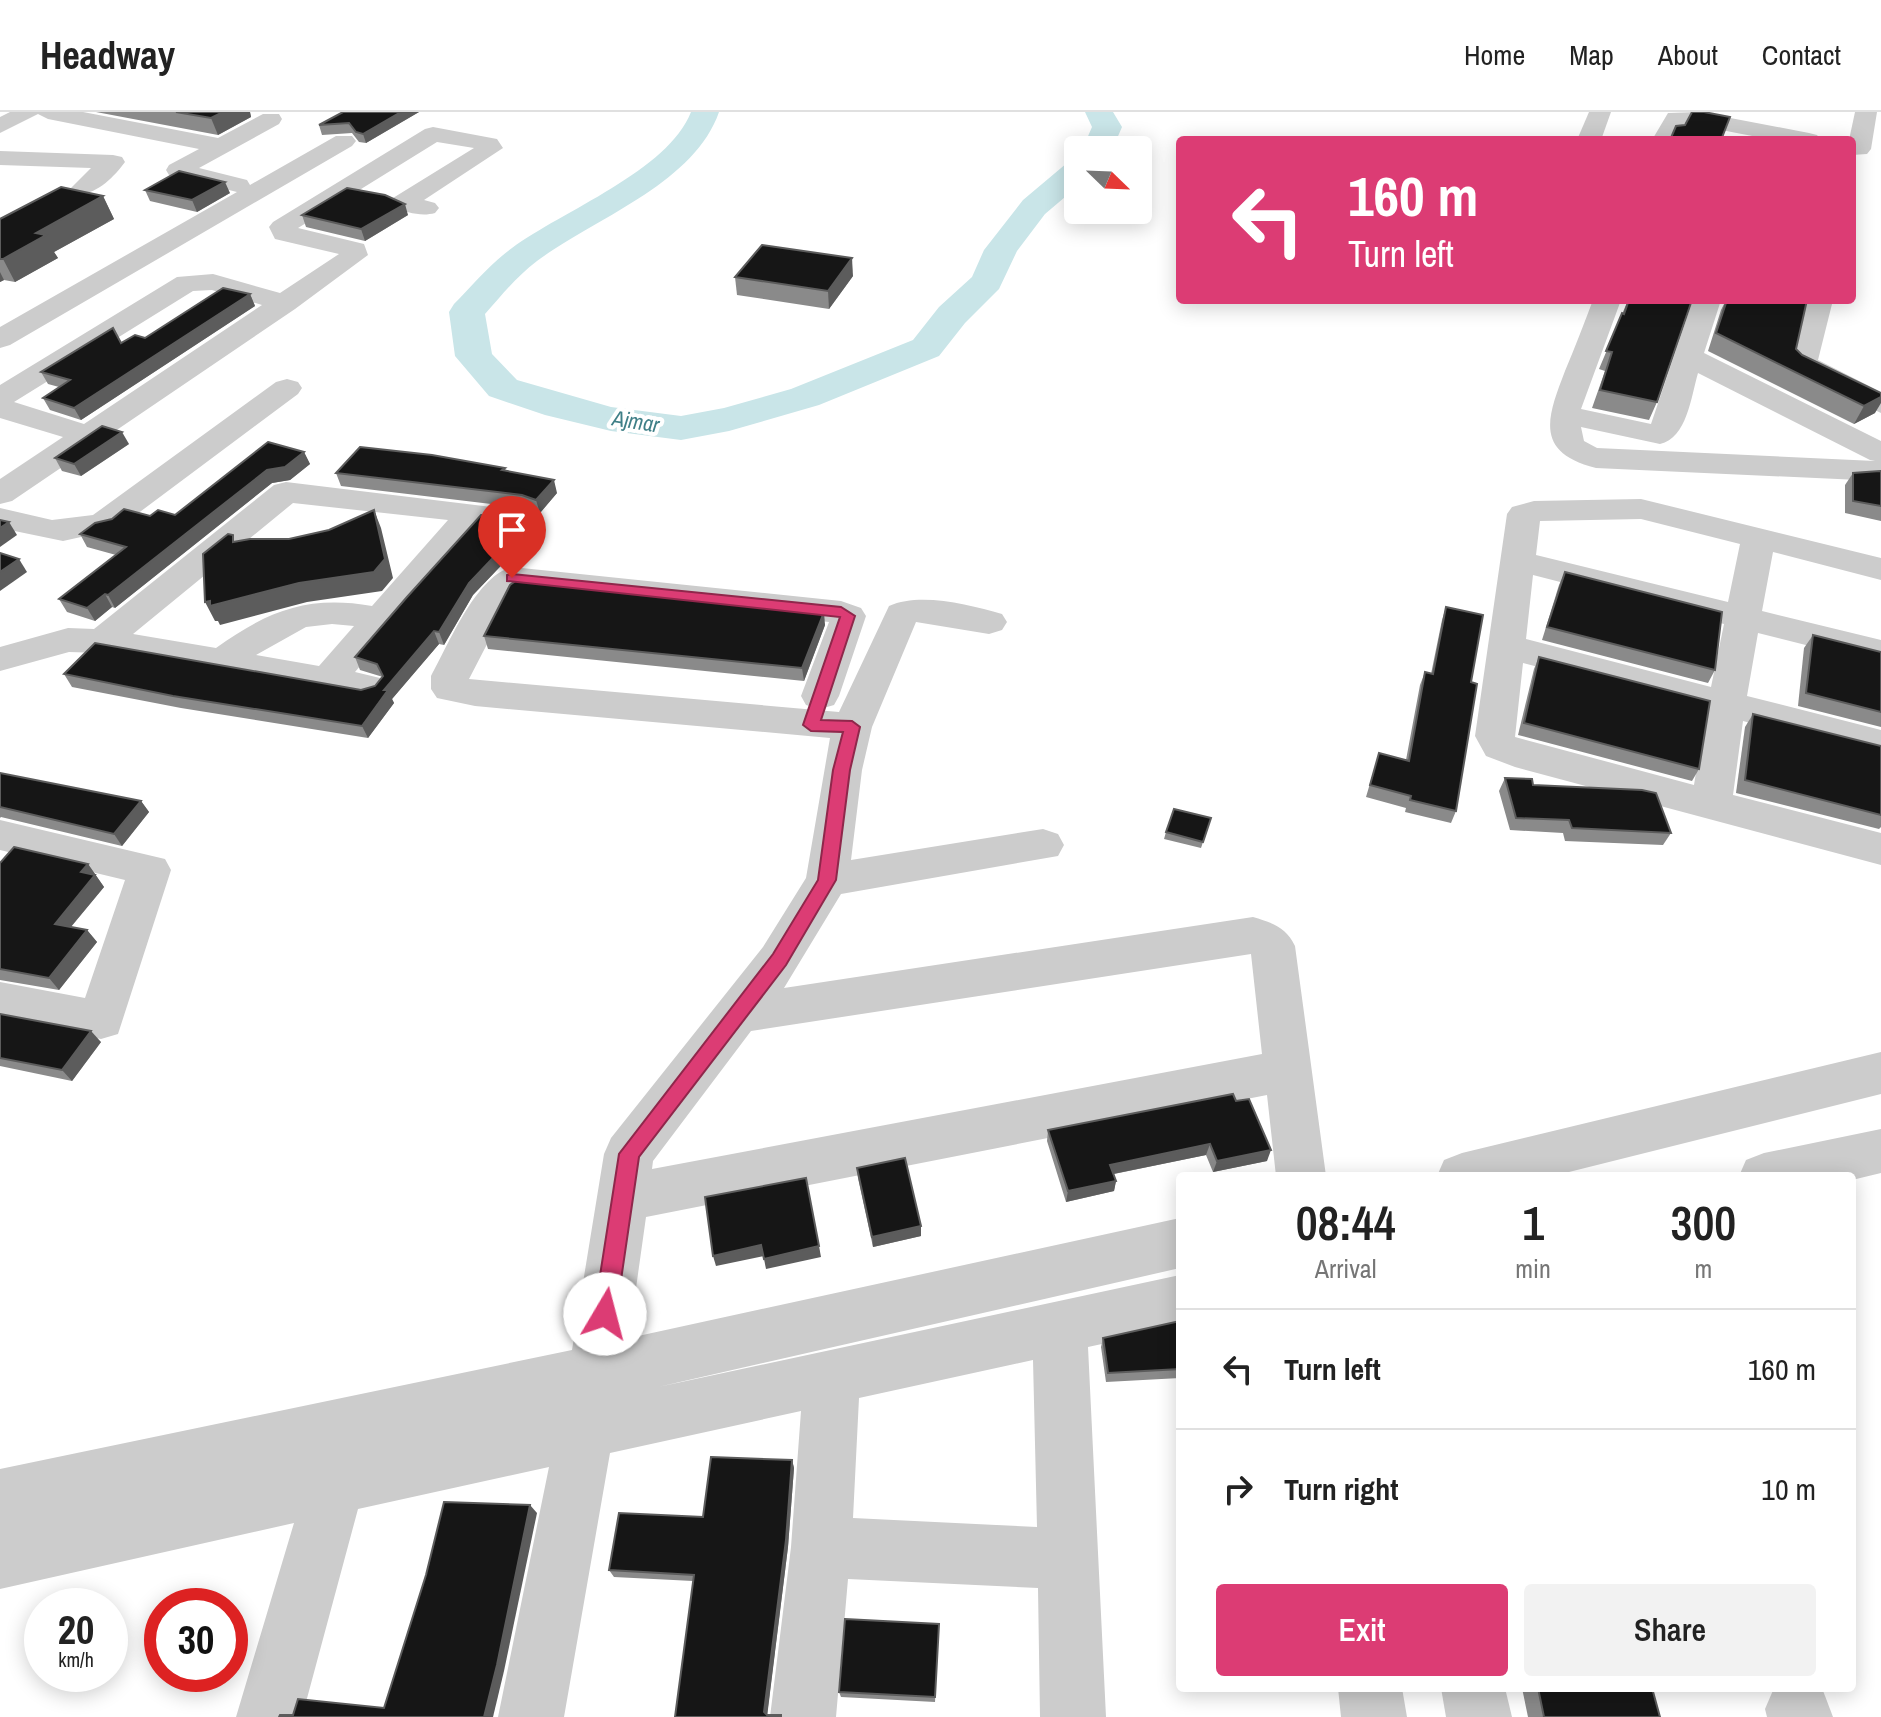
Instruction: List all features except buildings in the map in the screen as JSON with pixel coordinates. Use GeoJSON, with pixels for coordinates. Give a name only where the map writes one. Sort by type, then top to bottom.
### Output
{"type":"FeatureCollection","features":[{"type":"Feature","properties":{"kind":"street"},"geometry":{"type":"LineString","coordinates":[[0,126],[28,112]]}},
{"type":"Feature","properties":{"kind":"street"},"geometry":{"type":"LineString","coordinates":[[48,112],[222,146]]}},
{"type":"Feature","properties":{"kind":"street"},"geometry":{"type":"LineString","coordinates":[[178,170],[271,119],[247,112]]}},
{"type":"Feature","properties":{"kind":"street"},"geometry":{"type":"LineString","coordinates":[[1591,136],[1600,112]]}},
{"type":"Feature","properties":{"kind":"street"},"geometry":{"type":"LineString","coordinates":[[1856,145],[1866,115]]}},
{"type":"Feature","properties":{"kind":"street"},"geometry":{"type":"LineString","coordinates":[[1666,136],[1679,116],[1729,133],[1764,136]]}},
{"type":"Feature","properties":{"kind":"street"},"geometry":{"type":"LineString","coordinates":[[0,494],[355,255],[355,250],[284,233],[282,227],[341,190],[446,136],[491,119]]}},
{"type":"Feature","properties":{"kind":"street"},"geometry":{"type":"LineString","coordinates":[[341,190],[414,206],[491,148],[489,144],[446,136],[405,122]]}},
{"type":"Feature","properties":{"kind":"street"},"geometry":{"type":"LineString","coordinates":[[0,339],[344,141]]}},
{"type":"Feature","properties":{"kind":"street"},"geometry":{"type":"LineString","coordinates":[[0,158],[113,162],[178,170],[260,189]]}},
{"type":"Feature","properties":{"kind":"street"},"geometry":{"type":"LineString","coordinates":[[83,188],[113,162]]}},
{"type":"Feature","properties":{"kind":"street"},"geometry":{"type":"LineString","coordinates":[[0,398],[187,283],[213,282],[285,303]]}},
{"type":"Feature","properties":{"kind":"street"},"geometry":{"type":"LineString","coordinates":[[1606,304],[1564,426],[1573,450],[1584,455],[1668,452],[1881,453]]}},
{"type":"Feature","properties":{"kind":"street"},"geometry":{"type":"LineString","coordinates":[[1701,363],[1707,304]]}},
{"type":"Feature","properties":{"kind":"street"},"geometry":{"type":"LineString","coordinates":[[1564,426],[1660,435],[1733,304]]}},
{"type":"Feature","properties":{"kind":"street"},"geometry":{"type":"LineString","coordinates":[[1818,304],[1804,365],[1881,404]]}},
{"type":"Feature","properties":{"kind":"street"},"geometry":{"type":"LineString","coordinates":[[1701,363],[1881,453]]}},
{"type":"Feature","properties":{"kind":"street"},"geometry":{"type":"LineString","coordinates":[[0,518],[71,533],[105,522],[287,388]]}},
{"type":"Feature","properties":{"kind":"street"},"geometry":{"type":"LineString","coordinates":[[0,408],[88,435]]}},
{"type":"Feature","properties":{"kind":"street"},"geometry":{"type":"LineString","coordinates":[[1842,434],[1881,423]]}},
{"type":"Feature","properties":{"kind":"street"},"geometry":{"type":"LineString","coordinates":[[1668,452],[1881,471]]}},
{"type":"Feature","properties":{"kind":"street"},"geometry":{"type":"LineString","coordinates":[[102,641],[286,492],[525,521]]}},
{"type":"Feature","properties":{"kind":"street"},"geometry":{"type":"LineString","coordinates":[[346,531],[381,503]]}},
{"type":"Feature","properties":{"kind":"street"},"geometry":{"type":"LineString","coordinates":[[1881,569],[1641,509],[1534,511],[1524,514],[1495,736],[1500,746],[1515,753],[1881,849]]}},
{"type":"Feature","properties":{"kind":"street"},"geometry":{"type":"LineString","coordinates":[[328,680],[472,513]]}},
{"type":"Feature","properties":{"kind":"street"},"geometry":{"type":"LineString","coordinates":[[231,537],[272,549]]}},
{"type":"Feature","properties":{"kind":"street"},"geometry":{"type":"LineString","coordinates":[[1711,803],[1758,539]]}},
{"type":"Feature","properties":{"kind":"street"},"geometry":{"type":"LineString","coordinates":[[1519,561],[1881,652]]}},
{"type":"Feature","properties":{"kind":"street"},"geometry":{"type":"LineString","coordinates":[[531,1717],[596,1373],[629,1154],[779,960],[827,880],[842,770],[828,716],[863,625],[841,612],[512,578],[498,590],[458,662],[828,716]]}},
{"type":"Feature","properties":{"kind":"street"},"geometry":{"type":"LineString","coordinates":[[222,662],[278,623],[307,615],[339,610],[380,619]]}},
{"type":"Feature","properties":{"kind":"street"},"geometry":{"type":"LineString","coordinates":[[828,716],[902,614],[911,610],[989,622]]}},
{"type":"Feature","properties":{"kind":"street"},"geometry":{"type":"LineString","coordinates":[[0,659],[68,640],[102,641],[367,687]]}},
{"type":"Feature","properties":{"kind":"street"},"geometry":{"type":"LineString","coordinates":[[1505,646],[1727,701],[1881,744]]}},
{"type":"Feature","properties":{"kind":"street"},"geometry":{"type":"LineString","coordinates":[[0,835],[150,870],[101,1020],[0,1001]]}},
{"type":"Feature","properties":{"kind":"street"},"geometry":{"type":"LineString","coordinates":[[827,880],[1043,845]]}},
{"type":"Feature","properties":{"kind":"street"},"geometry":{"type":"LineString","coordinates":[[737,1014],[1253,935],[1269,941],[1273,946],[1301,1172]]}},
{"type":"Feature","properties":{"kind":"street"},"geometry":{"type":"LineString","coordinates":[[622,1198],[1288,1070]]}},
{"type":"Feature","properties":{"kind":"street"},"geometry":{"type":"LineString","coordinates":[[1478,1172],[1881,1073]]}},
{"type":"Feature","properties":{"kind":"street"},"geometry":{"type":"LineString","coordinates":[[1783,1172],[1881,1151]]}},
{"type":"Feature","properties":{"kind":"street"},"geometry":{"type":"LineString","coordinates":[[0,1499],[596,1373],[1176,1244]]}},
{"type":"Feature","properties":{"kind":"street"},"geometry":{"type":"LineString","coordinates":[[0,1558],[1176,1302]]}},
{"type":"Feature","properties":{"kind":"street"},"geometry":{"type":"LineString","coordinates":[[1060,1327],[1073,1717]]}},
{"type":"Feature","properties":{"kind":"street"},"geometry":{"type":"LineString","coordinates":[[803,1717],[821,1547],[832,1377]]}},
{"type":"Feature","properties":{"kind":"street"},"geometry":{"type":"LineString","coordinates":[[269,1717],[335,1485]]}},
{"type":"Feature","properties":{"kind":"street"},"geometry":{"type":"LineString","coordinates":[[821,1547],[1068,1559]]}},
{"type":"Feature","properties":{"kind":"street"},"geometry":{"type":"LineString","coordinates":[[1371,1692],[1374,1717]]}},
{"type":"Feature","properties":{"kind":"street"},"geometry":{"type":"LineString","coordinates":[[1474,1692],[1479,1717]]}},
{"type":"Feature","properties":{"kind":"waterway","name":"Ajmar"},"geometry":{"type":"LineString","coordinates":[[705,112],[698,131],[681,150],[628,190],[524,255],[467,312],[474,356],[503,388],[559,407],[611,419],[681,428],[729,419],[805,397],[926,348],[952,315],[987,282],[1001,250],[1034,207],[1064,182]]}},
{"type":"Feature","properties":{"kind":"waterway","name":"Ajmar"},"geometry":{"type":"LineString","coordinates":[[1099,112],[1107,127],[1103,136]]}},
{"type":"Feature","properties":{"kind":"route"},"geometry":{"type":"LineString","coordinates":[[512,578],[841,612],[848,616],[811,725],[852,727],[842,770],[827,880],[779,960],[629,1154],[605,1314]]}}]}
